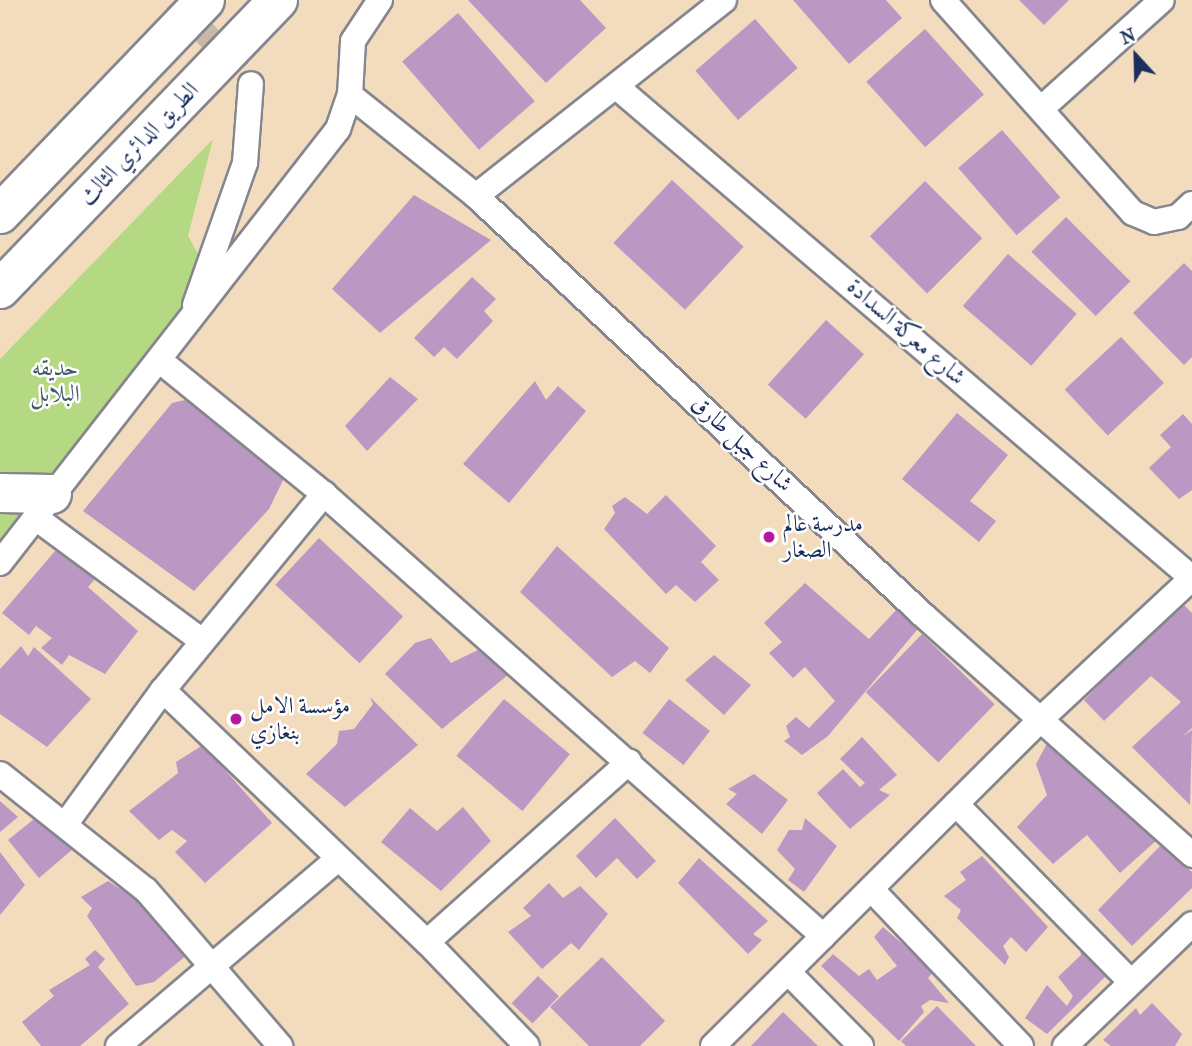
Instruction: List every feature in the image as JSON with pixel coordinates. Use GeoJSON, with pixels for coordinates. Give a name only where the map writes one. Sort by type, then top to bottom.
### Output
{"type":"FeatureCollection","features":[{"type":"Feature","properties":{"kind":"highway"},"geometry":{"type":"LineString","coordinates":[[0,214],[205,0]]}},
{"type":"Feature","properties":{"kind":"highway","name":"الطريق الدائري الثالث"},"geometry":{"type":"LineString","coordinates":[[0,289],[278,0]]}},
{"type":"Feature","properties":{"kind":"highway"},"geometry":{"type":"LineString","coordinates":[[0,493],[44,506]]}},
{"type":"Feature","properties":{"kind":"street"},"geometry":{"type":"LineString","coordinates":[[0,563],[328,143],[350,95],[353,41],[380,0]]}},
{"type":"Feature","properties":{"kind":"street"},"geometry":{"type":"LineString","coordinates":[[476,196],[618,88],[724,0]]}},
{"type":"Feature","properties":{"kind":"street"},"geometry":{"type":"LineString","coordinates":[[943,0],[1133,213],[1154,222],[1178,217],[1192,204]]}},
{"type":"Feature","properties":{"kind":"street"},"geometry":{"type":"LineString","coordinates":[[1042,108],[1162,0]]}},
{"type":"Feature","properties":{"kind":"street"},"geometry":{"type":"LineString","coordinates":[[191,319],[245,163],[251,83]]}},
{"type":"Feature","properties":{"kind":"street","name":"شارع معركة السدادة"},"geometry":{"type":"LineString","coordinates":[[618,88],[1192,578]]}},
{"type":"Feature","properties":{"kind":"street","name":"شارع جبل طارق"},"geometry":{"type":"LineString","coordinates":[[350,95],[476,196],[923,615],[1043,717],[1192,855]]}},
{"type":"Feature","properties":{"kind":"street"},"geometry":{"type":"LineString","coordinates":[[159,360],[324,494],[823,936]]}},
{"type":"Feature","properties":{"kind":"street"},"geometry":{"type":"LineString","coordinates":[[67,822],[202,641],[324,494]]}},
{"type":"Feature","properties":{"kind":"street"},"geometry":{"type":"LineString","coordinates":[[44,506],[202,641]]}},
{"type":"Feature","properties":{"kind":"street"},"geometry":{"type":"LineString","coordinates":[[713,1046],[1043,717],[1192,578]]}},
{"type":"Feature","properties":{"kind":"street"},"geometry":{"type":"LineString","coordinates":[[163,691],[427,942],[527,1046]]}},
{"type":"Feature","properties":{"kind":"street"},"geometry":{"type":"LineString","coordinates":[[427,942],[629,762]]}},
{"type":"Feature","properties":{"kind":"street"},"geometry":{"type":"LineString","coordinates":[[0,774],[67,822],[146,890],[217,967],[280,1046]]}},
{"type":"Feature","properties":{"kind":"street"},"geometry":{"type":"LineString","coordinates":[[956,804],[1130,981]]}},
{"type":"Feature","properties":{"kind":"street"},"geometry":{"type":"LineString","coordinates":[[118,1046],[217,967],[338,859]]}},
{"type":"Feature","properties":{"kind":"street"},"geometry":{"type":"LineString","coordinates":[[871,889],[1021,1046]]}},
{"type":"Feature","properties":{"kind":"street"},"geometry":{"type":"LineString","coordinates":[[1065,1046],[1192,924]]}},
{"type":"Feature","properties":{"kind":"street"},"geometry":{"type":"LineString","coordinates":[[788,972],[861,1046]]}},
{"type":"Feature","properties":{"kind":"green space","name":"حديقه البلابل"},"geometry":{"type":"Polygon","coordinates":[[[213,139],[188,236],[208,272],[0,542],[0,359],[213,139]]]}},
{"type":"Feature","properties":{"kind":"building"},"geometry":{"type":"Polygon","coordinates":[[[468,0],[580,0],[606,28],[546,83],[468,0]]]}},
{"type":"Feature","properties":{"kind":"building"},"geometry":{"type":"Polygon","coordinates":[[[793,0],[886,0],[902,18],[849,64],[793,0]]]}},
{"type":"Feature","properties":{"kind":"building"},"geometry":{"type":"Polygon","coordinates":[[[1019,0],[1069,0],[1044,25],[1019,0]]]}},
{"type":"Feature","properties":{"kind":"building"},"geometry":{"type":"Polygon","coordinates":[[[458,13],[535,101],[479,150],[402,62],[458,13]]]}},
{"type":"Feature","properties":{"kind":"building"},"geometry":{"type":"Polygon","coordinates":[[[755,19],[798,68],[738,120],[695,71],[755,19]]]}},
{"type":"Feature","properties":{"kind":"building"},"geometry":{"type":"Polygon","coordinates":[[[925,29],[984,94],[925,147],[866,82],[925,29]]]}},
{"type":"Feature","properties":{"kind":"building"},"geometry":{"type":"Polygon","coordinates":[[[1002,130],[1060,197],[1017,235],[958,168],[1002,130]]]}},
{"type":"Feature","properties":{"kind":"building"},"geometry":{"type":"Polygon","coordinates":[[[672,180],[744,247],[685,310],[613,243],[672,180]]]}},
{"type":"Feature","properties":{"kind":"building"},"geometry":{"type":"Polygon","coordinates":[[[925,181],[982,238],[927,293],[870,236],[925,181]]]}},
{"type":"Feature","properties":{"kind":"building"},"geometry":{"type":"Polygon","coordinates":[[[414,195],[491,240],[380,333],[332,289],[414,195]]]}},
{"type":"Feature","properties":{"kind":"building"},"geometry":{"type":"Polygon","coordinates":[[[1066,217],[1130,281],[1096,316],[1031,252],[1066,217]]]}},
{"type":"Feature","properties":{"kind":"building"},"geometry":{"type":"Polygon","coordinates":[[[1008,254],[1077,314],[1031,366],[963,306],[1008,254]]]}},
{"type":"Feature","properties":{"kind":"building"},"geometry":{"type":"Polygon","coordinates":[[[1184,263],[1192,271],[1192,357],[1184,365],[1133,313],[1184,263]]]}},
{"type":"Feature","properties":{"kind":"building"},"geometry":{"type":"Polygon","coordinates":[[[472,277],[496,299],[484,311],[493,321],[457,359],[444,347],[434,357],[414,338],[472,277]]]}},
{"type":"Feature","properties":{"kind":"building"},"geometry":{"type":"Polygon","coordinates":[[[826,320],[864,354],[806,419],[768,385],[826,320]]]}},
{"type":"Feature","properties":{"kind":"building"},"geometry":{"type":"Polygon","coordinates":[[[1121,337],[1164,383],[1108,436],[1065,390],[1121,337]]]}},
{"type":"Feature","properties":{"kind":"building"},"geometry":{"type":"Polygon","coordinates":[[[390,377],[418,399],[367,451],[345,426],[390,377]]]}},
{"type":"Feature","properties":{"kind":"building"},"geometry":{"type":"Polygon","coordinates":[[[535,381],[546,400],[558,386],[586,411],[509,503],[463,464],[535,381]]]}},
{"type":"Feature","properties":{"kind":"building"},"geometry":{"type":"Polygon","coordinates":[[[198,397],[290,466],[269,509],[194,591],[83,511],[172,403],[198,397]]]}},
{"type":"Feature","properties":{"kind":"building"},"geometry":{"type":"Polygon","coordinates":[[[957,413],[1008,455],[970,501],[996,521],[979,542],[902,479],[957,413]]]}},
{"type":"Feature","properties":{"kind":"building"},"geometry":{"type":"Polygon","coordinates":[[[1183,414],[1192,424],[1192,490],[1179,499],[1149,468],[1171,447],[1160,435],[1183,414]]]}},
{"type":"Feature","properties":{"kind":"building"},"geometry":{"type":"Polygon","coordinates":[[[666,495],[716,546],[701,562],[719,580],[695,602],[676,585],[666,594],[604,529],[615,513],[612,506],[625,497],[647,514],[666,495]]]}},
{"type":"Feature","properties":{"kind":"building"},"geometry":{"type":"Polygon","coordinates":[[[319,538],[403,616],[359,663],[275,585],[319,538]]]}},
{"type":"Feature","properties":{"kind":"building"},"geometry":{"type":"Polygon","coordinates":[[[61,544],[100,573],[88,587],[138,631],[105,674],[69,655],[62,665],[41,648],[52,638],[36,626],[29,635],[2,613],[61,544]]]}},
{"type":"Feature","properties":{"kind":"building"},"geometry":{"type":"Polygon","coordinates":[[[557,546],[669,648],[650,673],[635,661],[612,677],[520,592],[557,546]]]}},
{"type":"Feature","properties":{"kind":"building"},"geometry":{"type":"Polygon","coordinates":[[[805,583],[869,639],[899,607],[922,624],[828,736],[802,755],[784,741],[790,737],[786,726],[796,717],[809,728],[835,701],[805,667],[793,678],[769,653],[782,642],[764,623],[805,583]]]}},
{"type":"Feature","properties":{"kind":"building"},"geometry":{"type":"Polygon","coordinates":[[[1181,602],[1192,613],[1192,728],[1182,737],[1192,730],[1190,805],[1132,747],[1181,702],[1151,676],[1104,721],[1084,700],[1181,602]]]}},
{"type":"Feature","properties":{"kind":"building"},"geometry":{"type":"Polygon","coordinates":[[[922,634],[995,704],[938,762],[866,692],[922,634]]]}},
{"type":"Feature","properties":{"kind":"building"},"geometry":{"type":"Polygon","coordinates":[[[431,638],[451,663],[480,649],[509,674],[442,729],[385,674],[415,643],[431,638]]]}},
{"type":"Feature","properties":{"kind":"building"},"geometry":{"type":"Polygon","coordinates":[[[21,646],[28,656],[34,647],[91,699],[47,747],[0,714],[0,669],[21,646]]]}},
{"type":"Feature","properties":{"kind":"building"},"geometry":{"type":"Polygon","coordinates":[[[714,655],[751,685],[724,715],[685,680],[714,655]]]}},
{"type":"Feature","properties":{"kind":"building"},"geometry":{"type":"Polygon","coordinates":[[[370,697],[418,745],[345,807],[306,774],[337,744],[339,731],[354,729],[373,704],[370,697]]]}},
{"type":"Feature","properties":{"kind":"building"},"geometry":{"type":"Polygon","coordinates":[[[504,699],[570,754],[522,811],[456,756],[504,699]]]}},
{"type":"Feature","properties":{"kind":"building"},"geometry":{"type":"Polygon","coordinates":[[[669,699],[710,731],[684,765],[643,733],[669,699]]]}},
{"type":"Feature","properties":{"kind":"building"},"geometry":{"type":"Polygon","coordinates":[[[862,737],[897,775],[879,790],[890,795],[850,829],[817,793],[843,769],[860,787],[865,783],[840,759],[862,737]]]}},
{"type":"Feature","properties":{"kind":"building"},"geometry":{"type":"Polygon","coordinates":[[[1050,738],[1157,840],[1120,873],[1087,835],[1053,864],[1017,827],[1047,795],[1036,764],[1050,738]]]}},
{"type":"Feature","properties":{"kind":"building"},"geometry":{"type":"Polygon","coordinates":[[[203,745],[272,823],[205,883],[175,852],[187,841],[172,830],[159,840],[129,811],[178,773],[176,762],[203,745]]]}},
{"type":"Feature","properties":{"kind":"building"},"geometry":{"type":"Polygon","coordinates":[[[754,774],[788,800],[762,834],[726,804],[737,794],[728,789],[754,774]]]}},
{"type":"Feature","properties":{"kind":"building"},"geometry":{"type":"Polygon","coordinates":[[[0,801],[18,817],[0,832],[0,801]]]}},
{"type":"Feature","properties":{"kind":"building"},"geometry":{"type":"Polygon","coordinates":[[[463,807],[491,841],[441,891],[381,842],[410,808],[437,831],[463,807]]]}},
{"type":"Feature","properties":{"kind":"building"},"geometry":{"type":"Polygon","coordinates":[[[615,818],[656,861],[637,879],[617,858],[596,878],[576,856],[615,818]]]}},
{"type":"Feature","properties":{"kind":"building"},"geometry":{"type":"Polygon","coordinates":[[[805,818],[837,846],[804,892],[788,880],[795,869],[777,850],[789,830],[802,830],[805,818]]]}},
{"type":"Feature","properties":{"kind":"building"},"geometry":{"type":"Polygon","coordinates":[[[34,819],[73,849],[39,878],[8,840],[34,819]]]}},
{"type":"Feature","properties":{"kind":"building"},"geometry":{"type":"Polygon","coordinates":[[[1161,845],[1192,872],[1192,888],[1132,946],[1098,910],[1161,845]]]}},
{"type":"Feature","properties":{"kind":"building"},"geometry":{"type":"Polygon","coordinates":[[[0,852],[25,885],[0,915],[0,852]]]}},
{"type":"Feature","properties":{"kind":"building"},"geometry":{"type":"Polygon","coordinates":[[[982,856],[1048,927],[1026,952],[1011,937],[1003,946],[1009,957],[1005,965],[957,918],[961,910],[944,896],[966,880],[960,872],[982,856]]]}},
{"type":"Feature","properties":{"kind":"building"},"geometry":{"type":"Polygon","coordinates":[[[699,858],[768,921],[753,934],[762,940],[748,954],[678,883],[699,858]]]}},
{"type":"Feature","properties":{"kind":"building"},"geometry":{"type":"Polygon","coordinates":[[[108,881],[156,912],[188,954],[154,982],[136,986],[87,916],[92,908],[81,897],[108,881]]]}},
{"type":"Feature","properties":{"kind":"building"},"geometry":{"type":"Polygon","coordinates":[[[549,883],[563,898],[580,886],[608,914],[579,950],[571,943],[542,969],[508,932],[531,916],[523,908],[549,883]]]}},
{"type":"Feature","properties":{"kind":"building"},"geometry":{"type":"Polygon","coordinates":[[[883,927],[934,971],[928,978],[949,1003],[930,1000],[921,1006],[924,1012],[899,1041],[821,966],[833,954],[859,976],[869,969],[877,980],[897,966],[874,937],[883,927]]]}},
{"type":"Feature","properties":{"kind":"building"},"geometry":{"type":"Polygon","coordinates":[[[1077,936],[1109,973],[1047,1034],[1025,1018],[1047,985],[1067,1006],[1073,996],[1058,977],[1081,955],[1077,936]]]}},
{"type":"Feature","properties":{"kind":"building"},"geometry":{"type":"Polygon","coordinates":[[[95,950],[105,959],[98,967],[129,1004],[80,1046],[41,1046],[22,1022],[54,996],[49,990],[90,965],[85,959],[95,950]]]}},
{"type":"Feature","properties":{"kind":"building"},"geometry":{"type":"Polygon","coordinates":[[[602,957],[665,1021],[640,1046],[589,1046],[550,1007],[602,957]]]}},
{"type":"Feature","properties":{"kind":"building"},"geometry":{"type":"Polygon","coordinates":[[[538,976],[559,996],[532,1023],[512,1003],[538,976]]]}},
{"type":"Feature","properties":{"kind":"building"},"geometry":{"type":"Polygon","coordinates":[[[1152,1003],[1182,1034],[1175,1046],[1111,1046],[1103,1040],[1136,1008],[1140,1015],[1152,1003]]]}},
{"type":"Feature","properties":{"kind":"building"},"geometry":{"type":"Polygon","coordinates":[[[937,1006],[976,1046],[906,1046],[901,1041],[937,1006]]]}},
{"type":"Feature","properties":{"kind":"building"},"geometry":{"type":"Polygon","coordinates":[[[783,1012],[818,1046],[751,1046],[783,1012]]]}},
{"type":"Feature","properties":{"kind":"tunnel"},"geometry":{"type":"LineString","coordinates":[[175,0],[251,84]]}},
{"type":"Feature","properties":{"kind":"place","name":"مدرسة عالم الصغار"},"geometry":{"type":"Point","coordinates":[769,537]}},
{"type":"Feature","properties":{"kind":"place","name":"مؤسسة الامل بنغازي"},"geometry":{"type":"Point","coordinates":[236,719]}}]}
